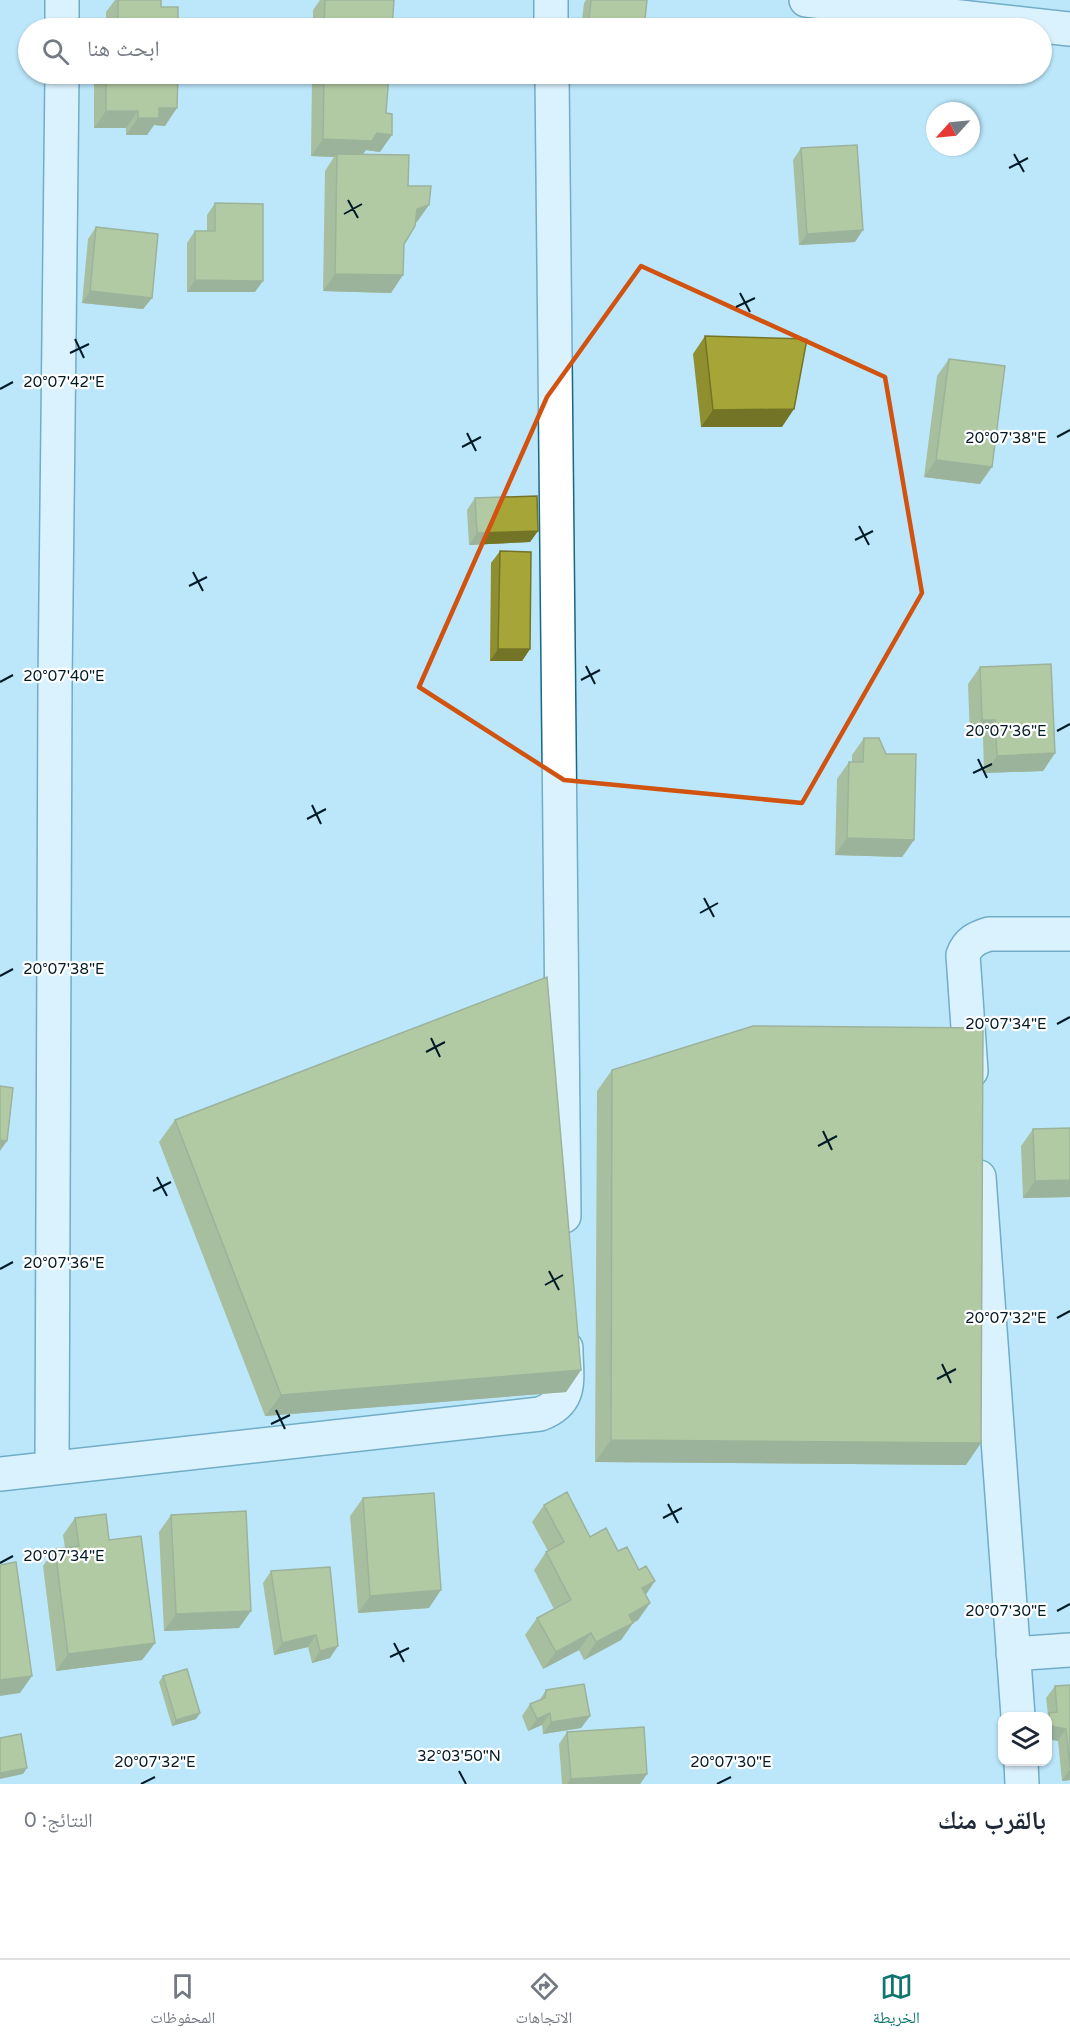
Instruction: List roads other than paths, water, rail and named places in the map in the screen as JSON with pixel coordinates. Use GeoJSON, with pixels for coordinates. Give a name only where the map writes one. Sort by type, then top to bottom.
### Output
{"type":"FeatureCollection","features":[{"type":"Feature","properties":{"kind":"street"},"geometry":{"type":"LineString","coordinates":[[62,0],[62,18]]}},
{"type":"Feature","properties":{"kind":"street"},"geometry":{"type":"LineString","coordinates":[[551,0],[551,18]]}},
{"type":"Feature","properties":{"kind":"street"},"geometry":{"type":"LineString","coordinates":[[806,0],[970,18]]}},
{"type":"Feature","properties":{"kind":"street"},"geometry":{"type":"LineString","coordinates":[[1052,27],[1070,29]]}},
{"type":"Feature","properties":{"kind":"street"},"geometry":{"type":"LineString","coordinates":[[52,1468],[55,684],[62,84]]}},
{"type":"Feature","properties":{"kind":"street"},"geometry":{"type":"LineString","coordinates":[[552,84],[565,1240]]}},
{"type":"Feature","properties":{"kind":"street"},"geometry":{"type":"LineString","coordinates":[[973,1097],[963,955],[966,946],[972,940],[989,934],[1070,934]]}},
{"type":"Feature","properties":{"kind":"street"},"geometry":{"type":"LineString","coordinates":[[977,1145],[1018,1712]]}},
{"type":"Feature","properties":{"kind":"street"},"geometry":{"type":"LineString","coordinates":[[0,1474],[540,1414],[557,1405],[566,1392],[566,1323]]}},
{"type":"Feature","properties":{"kind":"street"},"geometry":{"type":"LineString","coordinates":[[1014,1654],[1070,1650]]}},
{"type":"Feature","properties":{"kind":"street"},"geometry":{"type":"LineString","coordinates":[[1021,1766],[1022,1784]]}}]}
